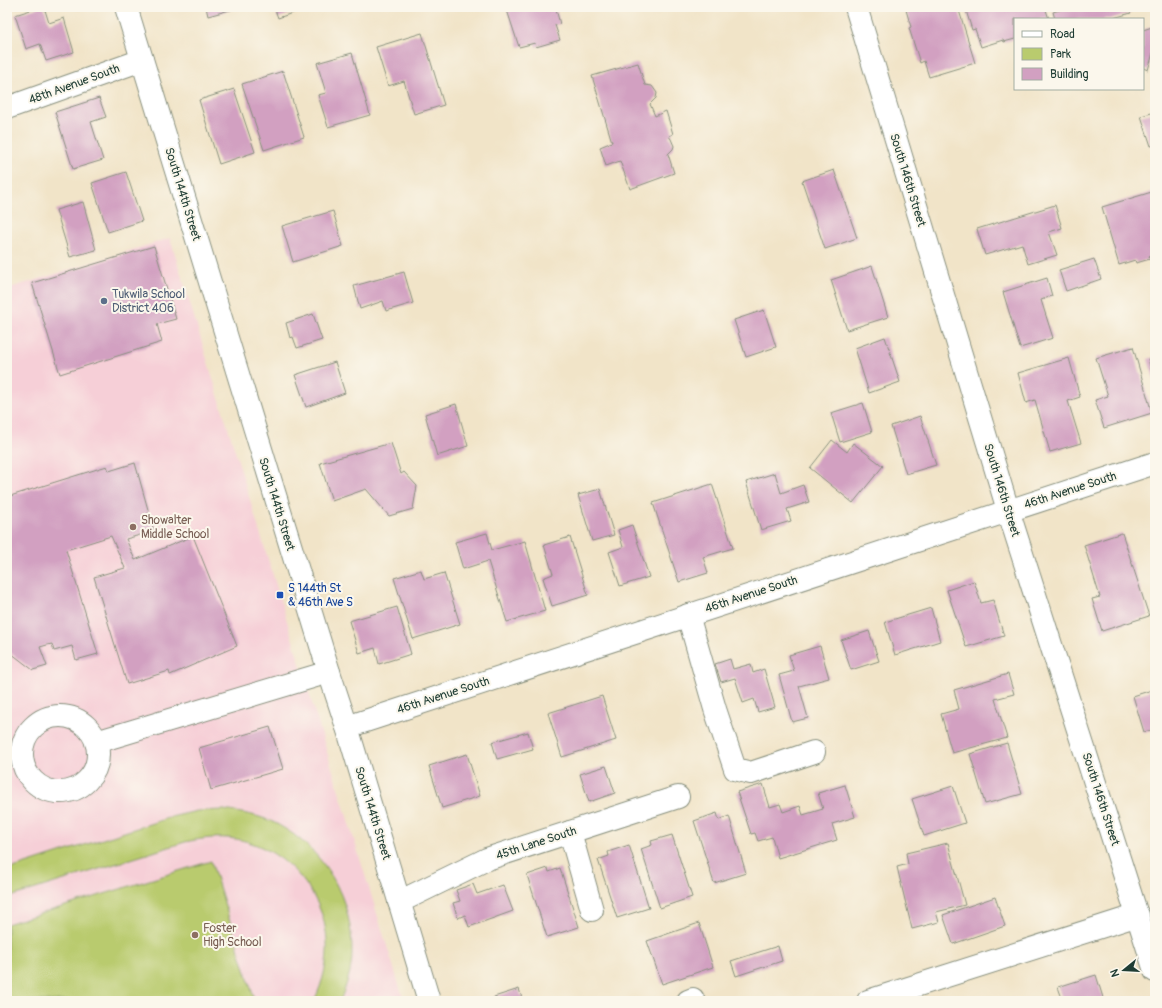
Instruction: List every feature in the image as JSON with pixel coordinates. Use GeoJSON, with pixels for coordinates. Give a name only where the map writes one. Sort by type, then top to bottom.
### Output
{"type":"FeatureCollection","features":[{"type":"Feature","properties":{"kind":"street","name":"South 144th Street"},"geometry":{"type":"LineString","coordinates":[[126,7],[347,727],[428,1001]]}},
{"type":"Feature","properties":{"kind":"street","name":"South 146th Street"},"geometry":{"type":"LineString","coordinates":[[856,7],[1008,510],[1138,915],[1151,945],[1155,971]]}},
{"type":"Feature","properties":{"kind":"street","name":"48th Avenue South"},"geometry":{"type":"LineString","coordinates":[[7,108],[142,60]]}},
{"type":"Feature","properties":{"kind":"street","name":"46th Avenue South"},"geometry":{"type":"LineString","coordinates":[[347,727],[1155,463]]}},
{"type":"Feature","properties":{"kind":"street"},"geometry":{"type":"LineString","coordinates":[[688,615],[715,709],[735,769],[751,773],[814,752]]}},
{"type":"Feature","properties":{"kind":"street"},"geometry":{"type":"LineString","coordinates":[[96,742],[329,672]]}},
{"type":"Feature","properties":{"kind":"street","name":"45th Lane South"},"geometry":{"type":"LineString","coordinates":[[399,902],[487,859],[678,797]]}},
{"type":"Feature","properties":{"kind":"street"},"geometry":{"type":"LineString","coordinates":[[570,832],[592,910]]}},
{"type":"Feature","properties":{"kind":"street"},"geometry":{"type":"LineString","coordinates":[[868,1001],[1138,915]]}},
{"type":"Feature","properties":{"kind":"shaded area","name":"Showalter Middle School"},"geometry":{"type":"Polygon","coordinates":[[[170,238],[404,1001],[7,1001],[7,289],[170,238]]]}},
{"type":"Feature","properties":{"kind":"green space"},"geometry":{"type":"Polygon","coordinates":[[[224,810],[258,816],[277,824],[294,835],[309,848],[322,862],[333,878],[347,914],[351,934],[351,966],[340,1001],[314,1001],[320,987],[327,957],[327,942],[324,923],[318,904],[308,887],[296,872],[281,859],[265,849],[247,841],[217,838],[185,842],[7,898],[7,870],[171,817],[197,811],[224,810]]]}},
{"type":"Feature","properties":{"kind":"green space"},"geometry":{"type":"Polygon","coordinates":[[[211,861],[255,1001],[7,1001],[7,924],[211,861]]]}},
{"type":"Feature","properties":{"kind":"building"},"geometry":{"type":"Polygon","coordinates":[[[44,7],[49,23],[64,18],[74,52],[46,61],[40,44],[26,49],[15,15],[44,7]]]}},
{"type":"Feature","properties":{"kind":"building"},"geometry":{"type":"Polygon","coordinates":[[[206,7],[241,7],[208,16],[206,7]]]}},
{"type":"Feature","properties":{"kind":"building"},"geometry":{"type":"Polygon","coordinates":[[[274,7],[310,7],[278,18],[274,7]]]}},
{"type":"Feature","properties":{"kind":"building"},"geometry":{"type":"Polygon","coordinates":[[[506,7],[562,7],[556,9],[560,24],[555,25],[560,40],[536,47],[535,43],[519,47],[506,7]]]}},
{"type":"Feature","properties":{"kind":"building"},"geometry":{"type":"Polygon","coordinates":[[[916,7],[958,7],[975,63],[929,77],[924,61],[920,63],[909,28],[911,27],[906,10],[916,7]]]}},
{"type":"Feature","properties":{"kind":"building"},"geometry":{"type":"Polygon","coordinates":[[[965,7],[1045,7],[1049,18],[1014,18],[1014,39],[1004,42],[1003,40],[981,47],[975,29],[972,30],[965,7]]]}},
{"type":"Feature","properties":{"kind":"building"},"geometry":{"type":"Polygon","coordinates":[[[1069,7],[1129,7],[1131,13],[1114,18],[1055,18],[1053,12],[1069,7]]]}},
{"type":"Feature","properties":{"kind":"building"},"geometry":{"type":"Polygon","coordinates":[[[1155,26],[1155,52],[1153,53],[1148,70],[1144,68],[1144,30],[1155,26]]]}},
{"type":"Feature","properties":{"kind":"building"},"geometry":{"type":"Polygon","coordinates":[[[422,33],[444,105],[414,114],[404,81],[388,86],[376,47],[422,33]]]}},
{"type":"Feature","properties":{"kind":"building"},"geometry":{"type":"Polygon","coordinates":[[[352,53],[370,115],[328,127],[318,95],[326,93],[317,63],[352,53]]]}},
{"type":"Feature","properties":{"kind":"building"},"geometry":{"type":"Polygon","coordinates":[[[638,63],[645,85],[652,86],[657,93],[656,98],[650,104],[655,116],[666,111],[673,134],[669,136],[674,146],[668,154],[674,173],[630,189],[620,161],[606,166],[600,147],[612,142],[592,76],[638,63]]]}},
{"type":"Feature","properties":{"kind":"building"},"geometry":{"type":"Polygon","coordinates":[[[283,71],[304,137],[264,150],[242,84],[283,71]]]}},
{"type":"Feature","properties":{"kind":"building"},"geometry":{"type":"Polygon","coordinates":[[[234,89],[255,152],[219,164],[199,100],[234,89]]]}},
{"type":"Feature","properties":{"kind":"building"},"geometry":{"type":"Polygon","coordinates":[[[99,98],[106,117],[91,122],[103,160],[73,169],[55,112],[99,98]]]}},
{"type":"Feature","properties":{"kind":"building"},"geometry":{"type":"Polygon","coordinates":[[[1155,112],[1155,145],[1151,146],[1141,116],[1155,112]]]}},
{"type":"Feature","properties":{"kind":"building"},"geometry":{"type":"Polygon","coordinates":[[[834,170],[857,238],[825,249],[802,181],[834,170]]]}},
{"type":"Feature","properties":{"kind":"building"},"geometry":{"type":"Polygon","coordinates":[[[126,172],[142,221],[108,232],[92,183],[126,172]]]}},
{"type":"Feature","properties":{"kind":"building"},"geometry":{"type":"Polygon","coordinates":[[[1155,191],[1155,254],[1149,256],[1150,259],[1136,263],[1135,260],[1119,265],[1102,207],[1155,191]]]}},
{"type":"Feature","properties":{"kind":"building"},"geometry":{"type":"Polygon","coordinates":[[[83,202],[96,250],[70,257],[56,210],[83,202]]]}},
{"type":"Feature","properties":{"kind":"building"},"geometry":{"type":"Polygon","coordinates":[[[1055,205],[1062,228],[1049,232],[1057,255],[1028,264],[1022,244],[985,255],[977,229],[1055,205]]]}},
{"type":"Feature","properties":{"kind":"building"},"geometry":{"type":"Polygon","coordinates":[[[333,211],[343,246],[293,262],[282,226],[333,211]]]}},
{"type":"Feature","properties":{"kind":"building","name":"Tukwila School District 406"},"geometry":{"type":"Polygon","coordinates":[[[154,246],[176,319],[157,324],[162,342],[60,374],[32,283],[154,246]]]}},
{"type":"Feature","properties":{"kind":"building"},"geometry":{"type":"Polygon","coordinates":[[[1094,259],[1101,279],[1066,291],[1059,270],[1094,259]]]}},
{"type":"Feature","properties":{"kind":"building"},"geometry":{"type":"Polygon","coordinates":[[[872,266],[888,317],[847,330],[831,280],[872,266]]]}},
{"type":"Feature","properties":{"kind":"building"},"geometry":{"type":"Polygon","coordinates":[[[404,272],[413,303],[386,311],[383,301],[360,309],[354,286],[404,272]]]}},
{"type":"Feature","properties":{"kind":"building"},"geometry":{"type":"Polygon","coordinates":[[[1047,278],[1052,296],[1041,300],[1053,338],[1020,348],[1003,292],[1047,278]]]}},
{"type":"Feature","properties":{"kind":"building"},"geometry":{"type":"Polygon","coordinates":[[[764,310],[776,347],[746,357],[734,320],[764,310]]]}},
{"type":"Feature","properties":{"kind":"building"},"geometry":{"type":"Polygon","coordinates":[[[313,314],[322,340],[297,348],[293,337],[290,338],[286,323],[313,314]]]}},
{"type":"Feature","properties":{"kind":"building"},"geometry":{"type":"Polygon","coordinates":[[[885,337],[900,382],[869,393],[855,348],[885,337]]]}},
{"type":"Feature","properties":{"kind":"building"},"geometry":{"type":"Polygon","coordinates":[[[1133,347],[1152,413],[1104,428],[1095,400],[1108,396],[1096,358],[1133,347]]]}},
{"type":"Feature","properties":{"kind":"building"},"geometry":{"type":"Polygon","coordinates":[[[1155,357],[1155,382],[1148,359],[1155,357]]]}},
{"type":"Feature","properties":{"kind":"building"},"geometry":{"type":"Polygon","coordinates":[[[1069,358],[1080,397],[1068,401],[1081,443],[1050,452],[1035,400],[1026,403],[1018,373],[1069,358]]]}},
{"type":"Feature","properties":{"kind":"building"},"geometry":{"type":"Polygon","coordinates":[[[335,362],[345,393],[306,407],[295,375],[335,362]]]}},
{"type":"Feature","properties":{"kind":"building"},"geometry":{"type":"Polygon","coordinates":[[[863,403],[872,432],[840,442],[831,413],[863,403]]]}},
{"type":"Feature","properties":{"kind":"building"},"geometry":{"type":"Polygon","coordinates":[[[456,404],[468,446],[437,456],[425,414],[456,404]]]}},
{"type":"Feature","properties":{"kind":"building"},"geometry":{"type":"Polygon","coordinates":[[[920,416],[936,465],[906,474],[891,426],[920,416]]]}},
{"type":"Feature","properties":{"kind":"building"},"geometry":{"type":"Polygon","coordinates":[[[832,440],[847,452],[853,443],[883,466],[853,503],[810,468],[832,440]]]}},
{"type":"Feature","properties":{"kind":"building"},"geometry":{"type":"Polygon","coordinates":[[[391,443],[401,474],[404,472],[417,486],[413,509],[389,516],[366,489],[332,501],[320,463],[391,443]]]}},
{"type":"Feature","properties":{"kind":"building"},"geometry":{"type":"Polygon","coordinates":[[[135,463],[154,531],[126,539],[135,560],[193,536],[237,646],[170,675],[169,671],[127,684],[94,577],[125,568],[111,536],[66,550],[98,654],[76,660],[72,646],[54,651],[52,644],[47,645],[40,647],[47,666],[33,670],[7,650],[7,497],[107,466],[109,471],[135,463]]]}},
{"type":"Feature","properties":{"kind":"building"},"geometry":{"type":"Polygon","coordinates":[[[775,473],[781,493],[803,485],[809,502],[787,509],[791,521],[761,530],[746,482],[775,473]]]}},
{"type":"Feature","properties":{"kind":"building"},"geometry":{"type":"Polygon","coordinates":[[[712,484],[733,548],[703,557],[708,573],[679,582],[653,503],[712,484]]]}},
{"type":"Feature","properties":{"kind":"building"},"geometry":{"type":"Polygon","coordinates":[[[600,489],[614,535],[592,541],[578,495],[600,489]]]}},
{"type":"Feature","properties":{"kind":"building"},"geometry":{"type":"Polygon","coordinates":[[[632,525],[649,577],[620,586],[609,552],[623,547],[618,530],[632,525]]]}},
{"type":"Feature","properties":{"kind":"building"},"geometry":{"type":"Polygon","coordinates":[[[487,533],[492,550],[525,541],[545,611],[507,622],[488,561],[463,569],[455,542],[487,533]]]}},
{"type":"Feature","properties":{"kind":"building"},"geometry":{"type":"Polygon","coordinates":[[[1122,533],[1149,616],[1102,631],[1092,599],[1100,597],[1084,545],[1122,533]]]}},
{"type":"Feature","properties":{"kind":"building"},"geometry":{"type":"Polygon","coordinates":[[[570,537],[588,595],[552,606],[543,578],[553,574],[544,545],[570,537]]]}},
{"type":"Feature","properties":{"kind":"building"},"geometry":{"type":"Polygon","coordinates":[[[421,570],[424,579],[444,573],[460,624],[413,639],[394,578],[421,570]]]}},
{"type":"Feature","properties":{"kind":"building"},"geometry":{"type":"Polygon","coordinates":[[[974,581],[981,603],[993,600],[1004,636],[966,647],[947,590],[974,581]]]}},
{"type":"Feature","properties":{"kind":"building"},"geometry":{"type":"Polygon","coordinates":[[[397,607],[411,654],[379,664],[375,648],[359,653],[349,621],[397,607]]]}},
{"type":"Feature","properties":{"kind":"building"},"geometry":{"type":"Polygon","coordinates":[[[931,608],[940,641],[895,655],[885,622],[931,608]]]}},
{"type":"Feature","properties":{"kind":"building"},"geometry":{"type":"Polygon","coordinates":[[[869,631],[879,661],[851,670],[841,640],[869,631]]]}},
{"type":"Feature","properties":{"kind":"building"},"geometry":{"type":"Polygon","coordinates":[[[820,646],[829,678],[799,686],[808,718],[792,722],[779,675],[794,671],[789,655],[820,646]]]}},
{"type":"Feature","properties":{"kind":"building"},"geometry":{"type":"Polygon","coordinates":[[[730,659],[733,669],[751,664],[753,673],[764,669],[775,707],[758,712],[754,699],[743,703],[735,678],[721,682],[715,664],[730,659]]]}},
{"type":"Feature","properties":{"kind":"building"},"geometry":{"type":"Polygon","coordinates":[[[1008,674],[1014,694],[995,699],[1007,738],[952,753],[941,714],[959,709],[954,690],[1008,674]]]}},
{"type":"Feature","properties":{"kind":"building"},"geometry":{"type":"Polygon","coordinates":[[[1155,689],[1155,729],[1144,732],[1133,696],[1155,689]]]}},
{"type":"Feature","properties":{"kind":"building"},"geometry":{"type":"Polygon","coordinates":[[[602,696],[616,740],[562,757],[548,713],[602,696]]]}},
{"type":"Feature","properties":{"kind":"building"},"geometry":{"type":"Polygon","coordinates":[[[270,727],[283,769],[211,790],[199,748],[270,727]]]}},
{"type":"Feature","properties":{"kind":"building"},"geometry":{"type":"Polygon","coordinates":[[[528,732],[533,749],[497,759],[492,742],[528,732]]]}},
{"type":"Feature","properties":{"kind":"building"},"geometry":{"type":"Polygon","coordinates":[[[1007,743],[1022,794],[985,804],[970,754],[1007,743]]]}},
{"type":"Feature","properties":{"kind":"building"},"geometry":{"type":"Polygon","coordinates":[[[467,754],[480,796],[442,808],[429,766],[467,754]]]}},
{"type":"Feature","properties":{"kind":"building"},"geometry":{"type":"Polygon","coordinates":[[[606,766],[615,793],[589,802],[580,774],[606,766]]]}},
{"type":"Feature","properties":{"kind":"building"},"geometry":{"type":"Polygon","coordinates":[[[763,784],[770,807],[780,804],[783,812],[800,806],[803,815],[823,809],[818,793],[845,785],[855,817],[832,824],[837,840],[778,858],[772,837],[758,841],[755,833],[751,834],[737,792],[763,784]]]}},
{"type":"Feature","properties":{"kind":"building"},"geometry":{"type":"Polygon","coordinates":[[[953,786],[965,823],[924,836],[912,799],[953,786]]]}},
{"type":"Feature","properties":{"kind":"building"},"geometry":{"type":"Polygon","coordinates":[[[717,813],[719,820],[729,816],[746,873],[714,883],[694,821],[717,813]]]}},
{"type":"Feature","properties":{"kind":"building"},"geometry":{"type":"Polygon","coordinates":[[[672,835],[692,897],[660,908],[641,849],[652,845],[651,841],[672,835]]]}},
{"type":"Feature","properties":{"kind":"building"},"geometry":{"type":"Polygon","coordinates":[[[948,843],[965,905],[936,912],[939,922],[912,929],[897,867],[908,864],[906,853],[948,843]]]}},
{"type":"Feature","properties":{"kind":"building"},"geometry":{"type":"Polygon","coordinates":[[[629,845],[649,908],[617,918],[598,860],[609,856],[608,852],[629,845]]]}},
{"type":"Feature","properties":{"kind":"building"},"geometry":{"type":"Polygon","coordinates":[[[548,868],[549,872],[560,868],[579,927],[547,937],[527,875],[548,868]]]}},
{"type":"Feature","properties":{"kind":"building"},"geometry":{"type":"Polygon","coordinates":[[[473,884],[477,894],[503,885],[513,911],[469,927],[465,915],[458,918],[453,903],[460,901],[456,890],[473,884]]]}},
{"type":"Feature","properties":{"kind":"building"},"geometry":{"type":"Polygon","coordinates":[[[995,897],[1005,926],[953,944],[943,915],[995,897]]]}},
{"type":"Feature","properties":{"kind":"building"},"geometry":{"type":"Polygon","coordinates":[[[699,923],[713,967],[662,984],[647,941],[699,923]]]}},
{"type":"Feature","properties":{"kind":"building"},"geometry":{"type":"Polygon","coordinates":[[[778,946],[782,961],[736,976],[731,961],[778,946]]]}},
{"type":"Feature","properties":{"kind":"building"},"geometry":{"type":"Polygon","coordinates":[[[1096,975],[1104,1001],[1063,1001],[1058,987],[1096,975]]]}},
{"type":"Feature","properties":{"kind":"building"},"geometry":{"type":"Polygon","coordinates":[[[519,989],[523,1001],[495,1001],[494,997],[519,989]]]}},
{"type":"Feature","properties":{"kind":"place","name":"Tukwila School District 406"},"geometry":{"type":"Point","coordinates":[104,301]}},
{"type":"Feature","properties":{"kind":"place","name":"Showalter Middle School"},"geometry":{"type":"Point","coordinates":[133,527]}},
{"type":"Feature","properties":{"kind":"place","name":"S 144th St & 46th Ave S"},"geometry":{"type":"Point","coordinates":[280,595]}},
{"type":"Feature","properties":{"kind":"place","name":"Foster High School"},"geometry":{"type":"Point","coordinates":[195,935]}}]}
